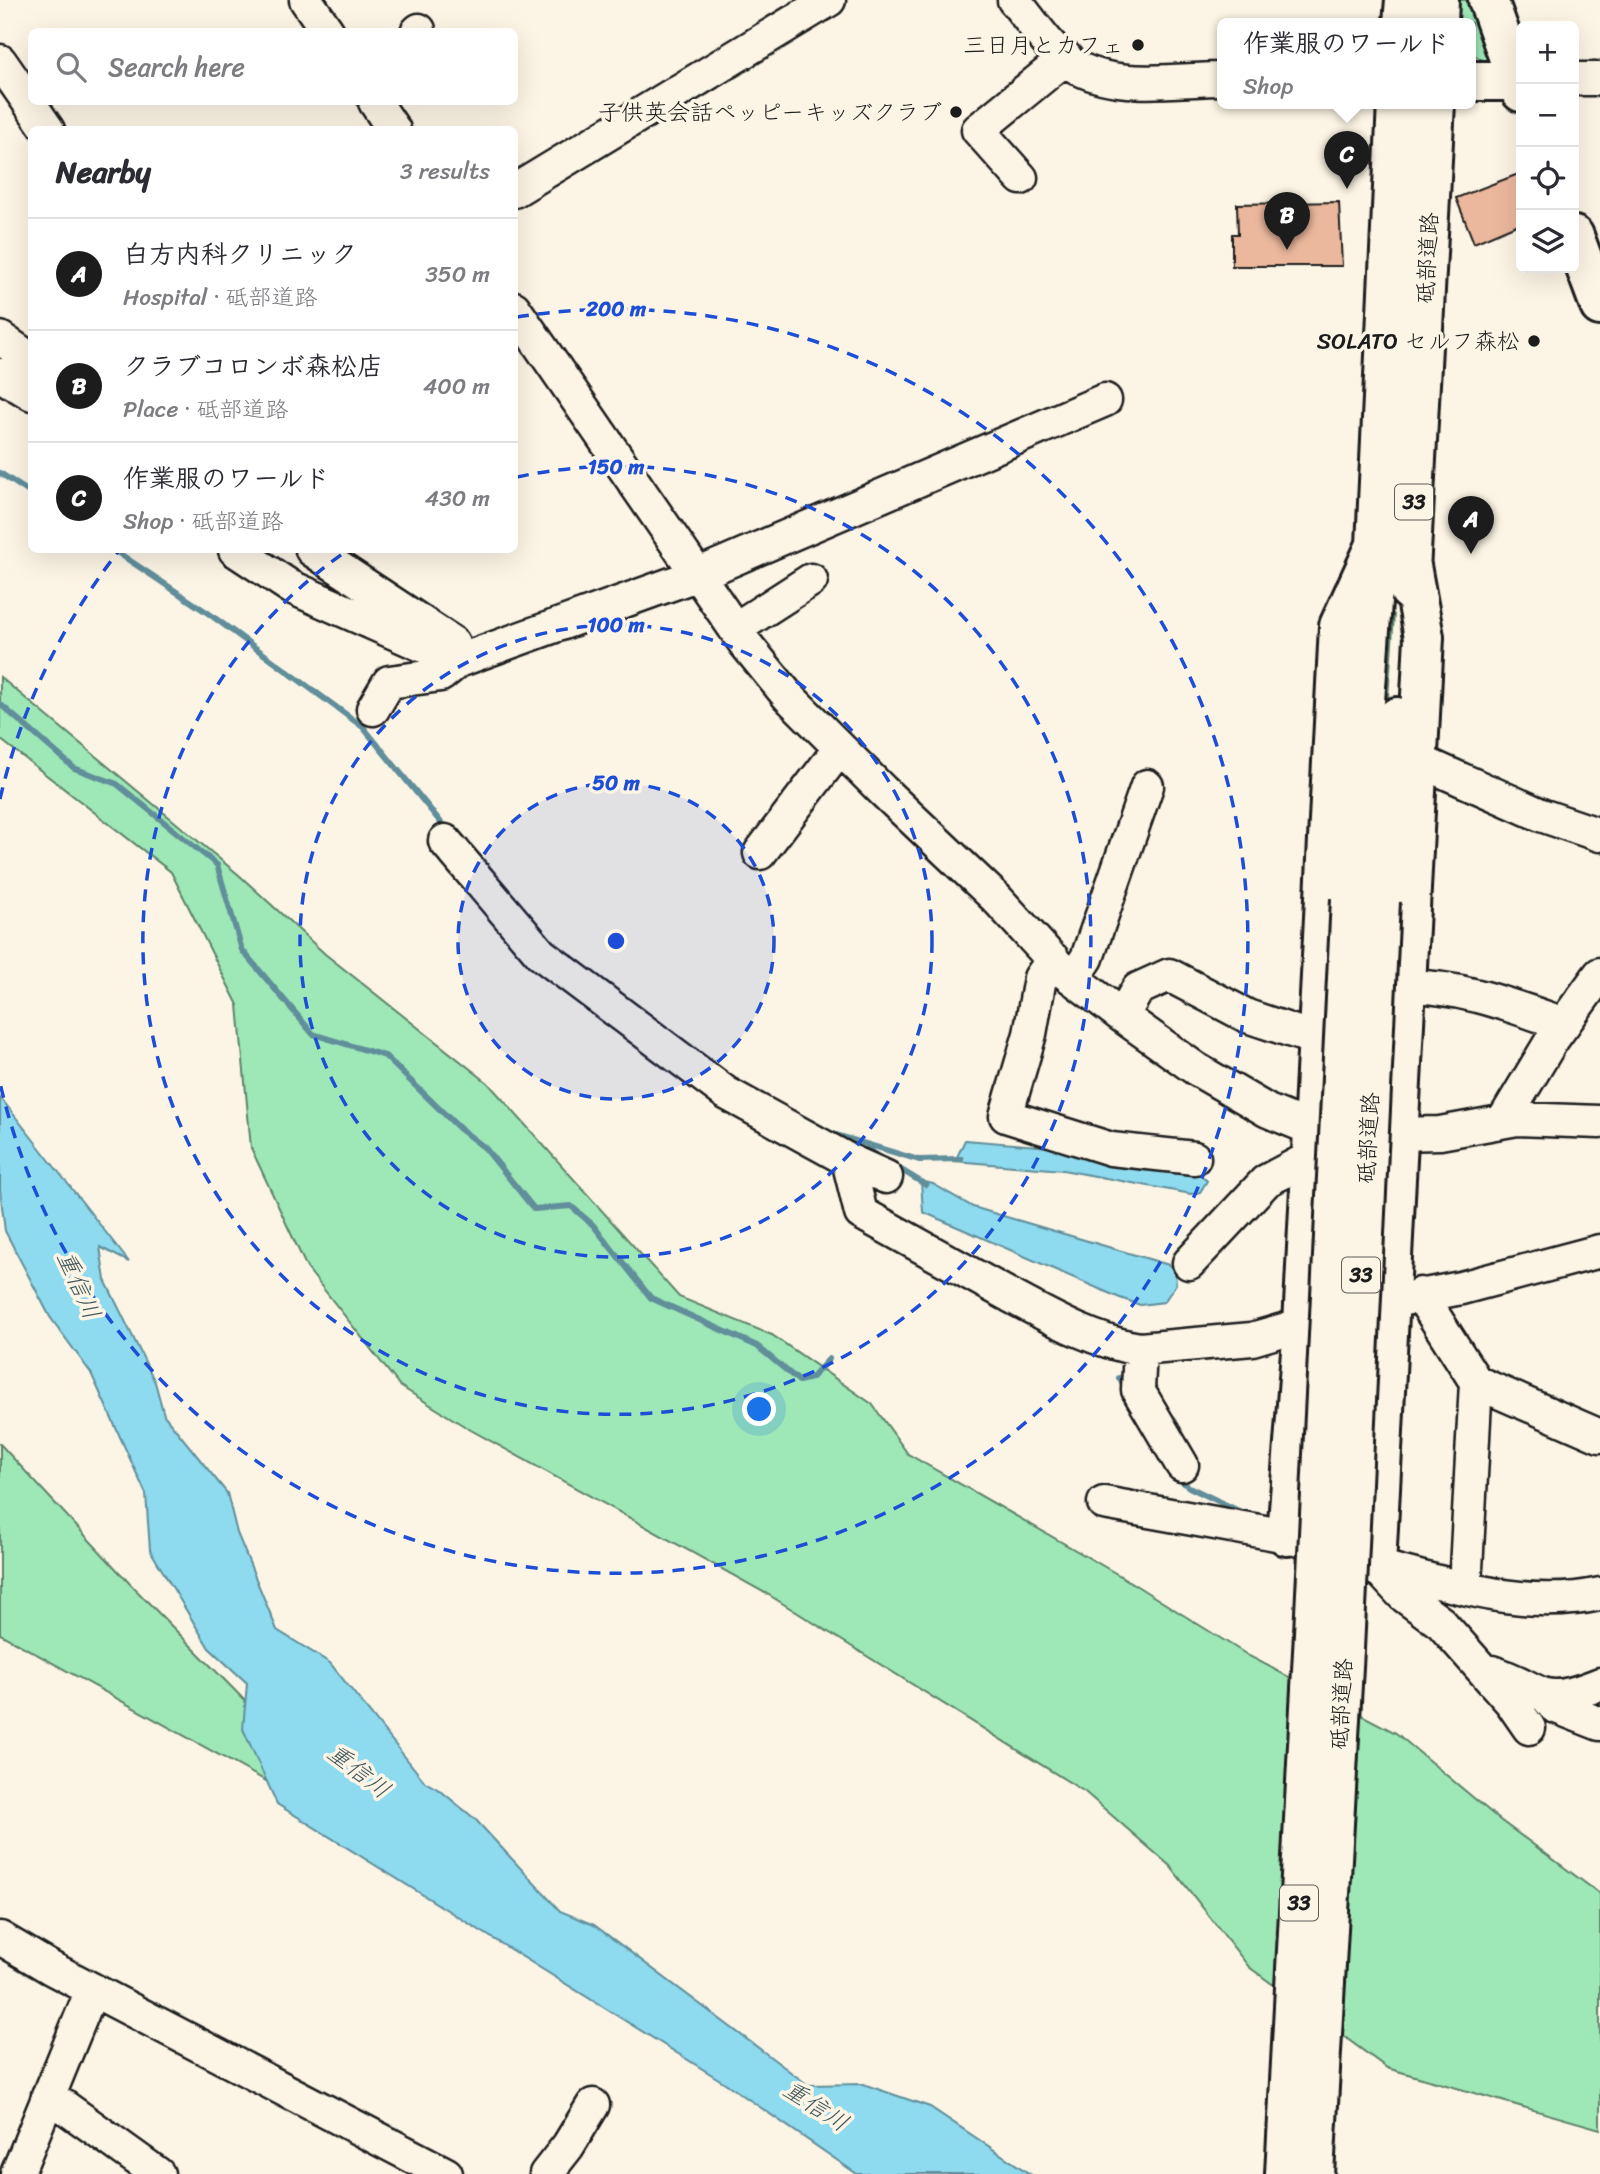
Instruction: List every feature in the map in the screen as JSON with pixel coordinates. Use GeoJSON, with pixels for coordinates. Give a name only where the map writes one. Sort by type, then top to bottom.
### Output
{"type":"FeatureCollection","features":[{"type":"Feature","properties":{"kind":"main road"},"geometry":{"type":"LineString","coordinates":[[1403,18],[1405,0]]}},
{"type":"Feature","properties":{"kind":"main road"},"geometry":{"type":"LineString","coordinates":[[1438,18],[1439,0]]}},
{"type":"Feature","properties":{"kind":"main road"},"geometry":{"type":"LineString","coordinates":[[1488,0],[1520,84]]}},
{"type":"Feature","properties":{"kind":"main road"},"geometry":{"type":"LineString","coordinates":[[1476,81],[1516,85]]}},
{"type":"Feature","properties":{"kind":"main road","name":"砥部道路"},"geometry":{"type":"LineString","coordinates":[[1314,2174],[1366,900],[1376,545],[1397,109]]}},
{"type":"Feature","properties":{"kind":"main road","name":"砥部道路"},"geometry":{"type":"LineString","coordinates":[[1285,2174],[1366,900],[1395,743],[1411,566],[1435,109]]}},
{"type":"Feature","properties":{"kind":"main road"},"geometry":{"type":"LineString","coordinates":[[1579,249],[1600,306]]}},
{"type":"Feature","properties":{"kind":"main road"},"geometry":{"type":"LineString","coordinates":[[1287,1536],[1303,1325],[1339,625],[1376,545]]}},
{"type":"Feature","properties":{"kind":"main road"},"geometry":{"type":"LineString","coordinates":[[1376,1566],[1404,1297],[1396,1134],[1424,637],[1411,566]]}},
{"type":"Feature","properties":{"kind":"street"},"geometry":{"type":"LineString","coordinates":[[306,0],[325,28]]}},
{"type":"Feature","properties":{"kind":"street"},"geometry":{"type":"LineString","coordinates":[[518,189],[829,0]]}},
{"type":"Feature","properties":{"kind":"street"},"geometry":{"type":"LineString","coordinates":[[1014,0],[1071,64],[1098,75],[1121,79],[1217,79]]}},
{"type":"Feature","properties":{"kind":"street"},"geometry":{"type":"LineString","coordinates":[[1021,178],[978,130],[1066,58]]}},
{"type":"Feature","properties":{"kind":"street"},"geometry":{"type":"LineString","coordinates":[[0,61],[28,101]]}},
{"type":"Feature","properties":{"kind":"street"},"geometry":{"type":"LineString","coordinates":[[1579,79],[1600,79]]}},
{"type":"Feature","properties":{"kind":"street"},"geometry":{"type":"LineString","coordinates":[[31,105],[45,126]]}},
{"type":"Feature","properties":{"kind":"street"},"geometry":{"type":"LineString","coordinates":[[377,105],[391,126]]}},
{"type":"Feature","properties":{"kind":"street"},"geometry":{"type":"LineString","coordinates":[[518,314],[735,629],[788,696],[998,899],[1063,969],[1122,1016],[1208,1076],[1268,1111],[1311,1143]]}},
{"type":"Feature","properties":{"kind":"street"},"geometry":{"type":"LineString","coordinates":[[0,338],[28,357]]}},
{"type":"Feature","properties":{"kind":"street"},"geometry":{"type":"LineString","coordinates":[[0,375],[28,392]]}},
{"type":"Feature","properties":{"kind":"street"},"geometry":{"type":"LineString","coordinates":[[373,709],[389,682],[441,675],[471,656],[699,574],[1105,400]]}},
{"type":"Feature","properties":{"kind":"street"},"geometry":{"type":"LineString","coordinates":[[240,553],[291,587],[471,656]]}},
{"type":"Feature","properties":{"kind":"street"},"geometry":{"type":"LineString","coordinates":[[317,553],[471,656]]}},
{"type":"Feature","properties":{"kind":"street"},"geometry":{"type":"LineString","coordinates":[[735,629],[811,580]]}},
{"type":"Feature","properties":{"kind":"street"},"geometry":{"type":"LineString","coordinates":[[760,853],[840,748]]}},
{"type":"Feature","properties":{"kind":"street"},"geometry":{"type":"LineString","coordinates":[[1418,766],[1431,766],[1541,815],[1600,835]]}},
{"type":"Feature","properties":{"kind":"street"},"geometry":{"type":"LineString","coordinates":[[1147,786],[1087,958],[1040,978],[1030,1034],[1006,1116],[1111,1149],[1194,1158]]}},
{"type":"Feature","properties":{"kind":"street"},"geometry":{"type":"LineString","coordinates":[[445,841],[541,954],[726,1093],[848,1160],[886,1177]]}},
{"type":"Feature","properties":{"kind":"street"},"geometry":{"type":"LineString","coordinates":[[1504,1119],[1564,1024],[1600,974]]}},
{"type":"Feature","properties":{"kind":"street"},"geometry":{"type":"LineString","coordinates":[[1122,1016],[1138,989],[1169,975],[1247,1016],[1316,1039]]}},
{"type":"Feature","properties":{"kind":"street"},"geometry":{"type":"LineString","coordinates":[[1405,986],[1437,986],[1482,997],[1564,1024]]}},
{"type":"Feature","properties":{"kind":"street"},"geometry":{"type":"LineString","coordinates":[[1189,1263],[1266,1181],[1311,1143],[1396,1134],[1440,1133],[1481,1127],[1504,1119],[1600,1122]]}},
{"type":"Feature","properties":{"kind":"street"},"geometry":{"type":"LineString","coordinates":[[848,1160],[861,1213],[1051,1318],[1122,1347],[1140,1349],[1252,1339],[1404,1297],[1461,1288],[1600,1251]]}},
{"type":"Feature","properties":{"kind":"street"},"geometry":{"type":"LineString","coordinates":[[1404,1297],[1476,1382],[1600,1436]]}},
{"type":"Feature","properties":{"kind":"street"},"geometry":{"type":"LineString","coordinates":[[1140,1349],[1138,1390],[1182,1465]]}},
{"type":"Feature","properties":{"kind":"street"},"geometry":{"type":"LineString","coordinates":[[1456,1638],[1456,1613],[1470,1590],[1476,1382]]}},
{"type":"Feature","properties":{"kind":"street"},"geometry":{"type":"LineString","coordinates":[[1104,1503],[1287,1536],[1376,1566],[1470,1590],[1552,1601],[1600,1594]]}},
{"type":"Feature","properties":{"kind":"street"},"geometry":{"type":"LineString","coordinates":[[1376,1566],[1403,1595],[1456,1638],[1529,1728]]}},
{"type":"Feature","properties":{"kind":"street"},"geometry":{"type":"LineString","coordinates":[[1481,1668],[1546,1696],[1561,1709],[1600,1724]]}},
{"type":"Feature","properties":{"kind":"street"},"geometry":{"type":"LineString","coordinates":[[1546,1696],[1573,1696],[1600,1684]]}},
{"type":"Feature","properties":{"kind":"street"},"geometry":{"type":"LineString","coordinates":[[0,1938],[92,1990],[446,2174]]}},
{"type":"Feature","properties":{"kind":"street"},"geometry":{"type":"LineString","coordinates":[[17,2174],[92,1990]]}},
{"type":"Feature","properties":{"kind":"street"},"geometry":{"type":"LineString","coordinates":[[48,2095],[158,2174]]}},
{"type":"Feature","properties":{"kind":"street"},"geometry":{"type":"LineString","coordinates":[[546,2174],[568,2146],[593,2105]]}},
{"type":"Feature","properties":{"kind":"green space"},"geometry":{"type":"Polygon","coordinates":[[[1453,0],[1479,0],[1496,58],[1488,63],[1476,56],[1476,18],[1452,18],[1453,0]]]}},
{"type":"Feature","properties":{"kind":"green space"},"geometry":{"type":"Polygon","coordinates":[[[1388,607],[1394,615],[1386,725],[1376,722],[1388,607]]]}},
{"type":"Feature","properties":{"kind":"green space"},"geometry":{"type":"Polygon","coordinates":[[[0,677],[239,875],[325,954],[488,1083],[679,1297],[772,1335],[872,1404],[908,1454],[1124,1578],[1249,1656],[1396,1733],[1500,1820],[1600,1894],[1600,2129],[1387,2068],[1249,1967],[1170,1866],[1085,1792],[769,1595],[469,1429],[400,1386],[307,1268],[251,1148],[238,1005],[171,872],[0,739],[0,677]]]}},
{"type":"Feature","properties":{"kind":"green space"},"geometry":{"type":"Polygon","coordinates":[[[0,1444],[133,1587],[393,1851],[0,1634],[0,1444]]]}},
{"type":"Feature","properties":{"kind":"water","name":"重信川"},"geometry":{"type":"Polygon","coordinates":[[[0,1097],[129,1262],[100,1247],[105,1280],[155,1382],[164,1415],[227,1493],[237,1533],[277,1630],[330,1663],[425,1782],[441,1791],[475,1819],[560,1911],[594,1925],[808,2085],[863,2084],[930,2107],[1030,2174],[857,2174],[725,2083],[277,1804],[243,1729],[247,1683],[209,1648],[150,1550],[146,1494],[91,1373],[50,1317],[5,1231],[0,1190],[0,1097]]]}},
{"type":"Feature","properties":{"kind":"water"},"geometry":{"type":"Polygon","coordinates":[[[965,1140],[1085,1150],[1195,1169],[1207,1181],[1200,1192],[1191,1194],[1063,1170],[955,1161],[965,1140]]]}},
{"type":"Feature","properties":{"kind":"water"},"geometry":{"type":"Polygon","coordinates":[[[921,1181],[933,1184],[973,1207],[1169,1265],[1175,1270],[1176,1284],[1164,1302],[1140,1305],[1120,1298],[923,1212],[921,1181]]]}},
{"type":"Feature","properties":{"kind":"building"},"geometry":{"type":"Polygon","coordinates":[[[1516,175],[1516,225],[1474,243],[1456,198],[1516,175]]]}},
{"type":"Feature","properties":{"kind":"building"},"geometry":{"type":"Polygon","coordinates":[[[1339,202],[1342,266],[1232,266],[1232,234],[1238,234],[1237,204],[1339,202]]]}},
{"type":"Feature","properties":{"kind":"waterway"},"geometry":{"type":"LineString","coordinates":[[0,473],[28,491]]}},
{"type":"Feature","properties":{"kind":"waterway"},"geometry":{"type":"LineString","coordinates":[[118,553],[208,613],[363,727],[447,830]]}},
{"type":"Feature","properties":{"kind":"waterway"},"geometry":{"type":"LineString","coordinates":[[0,704],[74,768],[117,784],[217,865],[242,950],[313,1034],[385,1056],[459,1128],[485,1148],[534,1209],[571,1206],[593,1225],[651,1298],[757,1346],[799,1381],[811,1378],[829,1359]]}},
{"type":"Feature","properties":{"kind":"waterway"},"geometry":{"type":"LineString","coordinates":[[830,1133],[919,1160],[961,1159]]}},
{"type":"Feature","properties":{"kind":"waterway"},"geometry":{"type":"LineString","coordinates":[[867,1149],[926,1185]]}},
{"type":"Feature","properties":{"kind":"waterway"},"geometry":{"type":"LineString","coordinates":[[1119,1378],[1126,1389]]}},
{"type":"Feature","properties":{"kind":"waterway"},"geometry":{"type":"LineString","coordinates":[[1174,1475],[1189,1487],[1247,1515]]}},
{"type":"Feature","properties":{"kind":"place","name":"三日月とカフェ"},"geometry":{"type":"Point","coordinates":[1138,45]}},
{"type":"Feature","properties":{"kind":"place","name":"子供英会話ペッピーキッズクラブ"},"geometry":{"type":"Point","coordinates":[956,112]}},
{"type":"Feature","properties":{"kind":"place","name":"作業服のワールド"},"geometry":{"type":"Point","coordinates":[1347,189]}},
{"type":"Feature","properties":{"kind":"place","name":"クラブコロンボ森松店"},"geometry":{"type":"Point","coordinates":[1287,250]}},
{"type":"Feature","properties":{"kind":"place","name":"SOLATO セルフ森松"},"geometry":{"type":"Point","coordinates":[1534,341]}},
{"type":"Feature","properties":{"kind":"place","name":"白方内科クリニック"},"geometry":{"type":"Point","coordinates":[1471,554]}}]}
